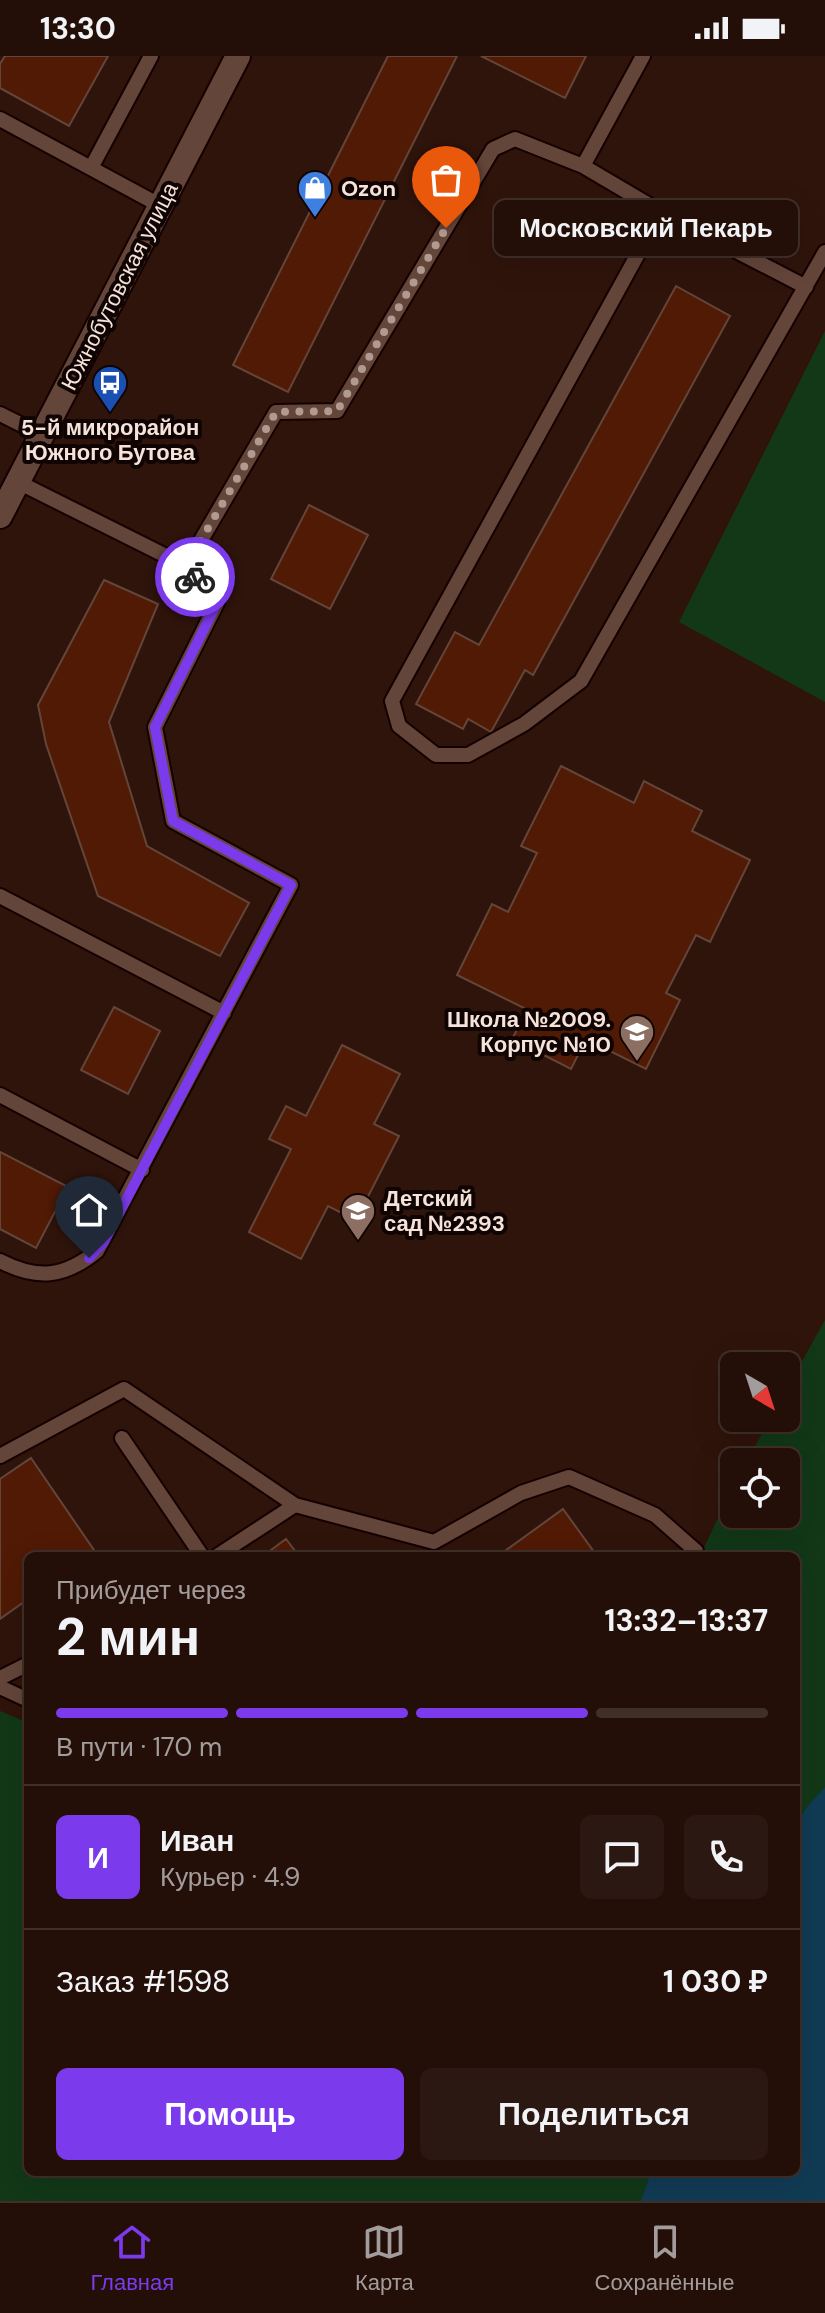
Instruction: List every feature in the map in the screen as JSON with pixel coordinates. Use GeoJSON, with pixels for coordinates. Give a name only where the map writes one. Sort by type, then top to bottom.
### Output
{"type":"FeatureCollection","features":[{"type":"Feature","properties":{"kind":"street","name":"Южнобутовская улица"},"geometry":{"type":"LineString","coordinates":[[0,516],[238,56]]}},
{"type":"Feature","properties":{"kind":"lane"},"geometry":{"type":"LineString","coordinates":[[91,168],[151,56]]}},
{"type":"Feature","properties":{"kind":"lane"},"geometry":{"type":"LineString","coordinates":[[583,166],[643,56]]}},
{"type":"Feature","properties":{"kind":"lane"},"geometry":{"type":"LineString","coordinates":[[0,119],[161,206]]}},
{"type":"Feature","properties":{"kind":"lane"},"geometry":{"type":"LineString","coordinates":[[186,566],[276,412],[337,411],[493,149],[515,139],[583,166],[661,212],[806,287]]}},
{"type":"Feature","properties":{"kind":"lane"},"geometry":{"type":"LineString","coordinates":[[661,212],[392,701],[399,726],[436,755],[468,755],[524,724],[581,681],[825,252]]}},
{"type":"Feature","properties":{"kind":"lane"},"geometry":{"type":"LineString","coordinates":[[0,414],[42,435]]}},
{"type":"Feature","properties":{"kind":"lane"},"geometry":{"type":"LineString","coordinates":[[0,1261],[15,1269],[52,1274],[79,1265],[104,1242],[291,885],[173,821],[155,727],[217,603],[186,566],[18,482]]}},
{"type":"Feature","properties":{"kind":"lane"},"geometry":{"type":"LineString","coordinates":[[0,896],[224,1013]]}},
{"type":"Feature","properties":{"kind":"lane"},"geometry":{"type":"LineString","coordinates":[[0,1095],[142,1170]]}},
{"type":"Feature","properties":{"kind":"lane"},"geometry":{"type":"LineString","coordinates":[[0,1456],[124,1389],[295,1505],[434,1542],[521,1493],[569,1477],[655,1515],[696,1552]]}},
{"type":"Feature","properties":{"kind":"lane"},"geometry":{"type":"LineString","coordinates":[[122,1438],[199,1552]]}},
{"type":"Feature","properties":{"kind":"lane"},"geometry":{"type":"LineString","coordinates":[[223,1552],[295,1505]]}},
{"type":"Feature","properties":{"kind":"lane"},"geometry":{"type":"LineString","coordinates":[[0,1678],[24,1666]]}},
{"type":"Feature","properties":{"kind":"lane"},"geometry":{"type":"LineString","coordinates":[[0,1687],[24,1698]]}},
{"type":"Feature","properties":{"kind":"green space"},"geometry":{"type":"Polygon","coordinates":[[[825,331],[825,702],[679,622],[825,331]]]}},
{"type":"Feature","properties":{"kind":"green space"},"geometry":{"type":"Polygon","coordinates":[[[825,1320],[825,2201],[0,2201],[0,1711],[24,1721],[24,2176],[800,2176],[800,1552],[702,1552],[720,1514],[720,1528],[800,1528],[800,1448],[754,1448],[763,1432],[800,1432],[800,1365],[825,1320]]]}},
{"type":"Feature","properties":{"kind":"water"},"geometry":{"type":"Polygon","coordinates":[[[825,1787],[825,2201],[641,2201],[650,2176],[800,2176],[800,1818],[825,1787]]]}},
{"type":"Feature","properties":{"kind":"building"},"geometry":{"type":"Polygon","coordinates":[[[5,56],[108,56],[69,126],[0,88],[0,64],[5,56]]]}},
{"type":"Feature","properties":{"kind":"building"},"geometry":{"type":"Polygon","coordinates":[[[388,56],[457,56],[288,392],[233,365],[388,56]]]}},
{"type":"Feature","properties":{"kind":"building"},"geometry":{"type":"Polygon","coordinates":[[[481,56],[586,56],[565,98],[481,56]]]}},
{"type":"Feature","properties":{"kind":"building"},"geometry":{"type":"Polygon","coordinates":[[[676,286],[730,316],[533,675],[525,670],[491,732],[468,719],[463,729],[416,704],[455,632],[479,645],[676,286]]]}},
{"type":"Feature","properties":{"kind":"building"},"geometry":{"type":"Polygon","coordinates":[[[309,505],[368,535],[330,609],[271,579],[309,505]]]}},
{"type":"Feature","properties":{"kind":"building"},"geometry":{"type":"Polygon","coordinates":[[[104,580],[158,604],[109,722],[147,846],[249,903],[220,956],[98,896],[46,744],[38,705],[104,580]]]}},
{"type":"Feature","properties":{"kind":"building"},"geometry":{"type":"Polygon","coordinates":[[[561,766],[634,803],[644,781],[702,811],[692,831],[750,860],[710,942],[696,935],[666,993],[680,1000],[646,1069],[586,1039],[571,1069],[512,1039],[528,1010],[457,975],[492,904],[508,912],[537,853],[521,846],[561,766]]]}},
{"type":"Feature","properties":{"kind":"building"},"geometry":{"type":"Polygon","coordinates":[[[114,1007],[160,1031],[128,1094],[81,1070],[114,1007]]]}},
{"type":"Feature","properties":{"kind":"building"},"geometry":{"type":"Polygon","coordinates":[[[342,1045],[400,1074],[374,1124],[399,1136],[356,1220],[328,1206],[301,1259],[249,1232],[291,1149],[269,1139],[286,1106],[306,1116],[342,1045]]]}},
{"type":"Feature","properties":{"kind":"building"},"geometry":{"type":"Polygon","coordinates":[[[0,1152],[68,1187],[36,1248],[0,1229],[0,1152]]]}},
{"type":"Feature","properties":{"kind":"building"},"geometry":{"type":"Polygon","coordinates":[[[31,1458],[95,1552],[24,1552],[24,1602],[0,1619],[0,1479],[31,1458]]]}},
{"type":"Feature","properties":{"kind":"building"},"geometry":{"type":"Polygon","coordinates":[[[563,1509],[594,1552],[504,1552],[563,1509]]]}},
{"type":"Feature","properties":{"kind":"building"},"geometry":{"type":"Polygon","coordinates":[[[286,1539],[296,1552],[268,1552],[286,1539]]]}},
{"type":"Feature","properties":{"kind":"way so far"},"geometry":{"type":"LineString","coordinates":[[195,577],[186,566],[276,412],[337,411],[446,228]]}},
{"type":"Feature","properties":{"kind":"place","name":"Ozon"},"geometry":{"type":"Point","coordinates":[315,219]}},
{"type":"Feature","properties":{"kind":"place","name":"Московский Пекарь"},"geometry":{"type":"Point","coordinates":[446,228]}},
{"type":"Feature","properties":{"kind":"place","name":"5-й микрорайон Южного Бутова"},"geometry":{"type":"Point","coordinates":[110,414]}},
{"type":"Feature","properties":{"kind":"place","name":"Школа №2009. Корпус №10"},"geometry":{"type":"Point","coordinates":[637,1063]}},
{"type":"Feature","properties":{"kind":"place","name":"Детский сад №2393"},"geometry":{"type":"Point","coordinates":[358,1242]}},
{"type":"Feature","properties":{"kind":"route"},"geometry":{"type":"LineString","coordinates":[[89,1258],[104,1242],[291,885],[173,821],[155,727],[217,603],[195,577]]}}]}
